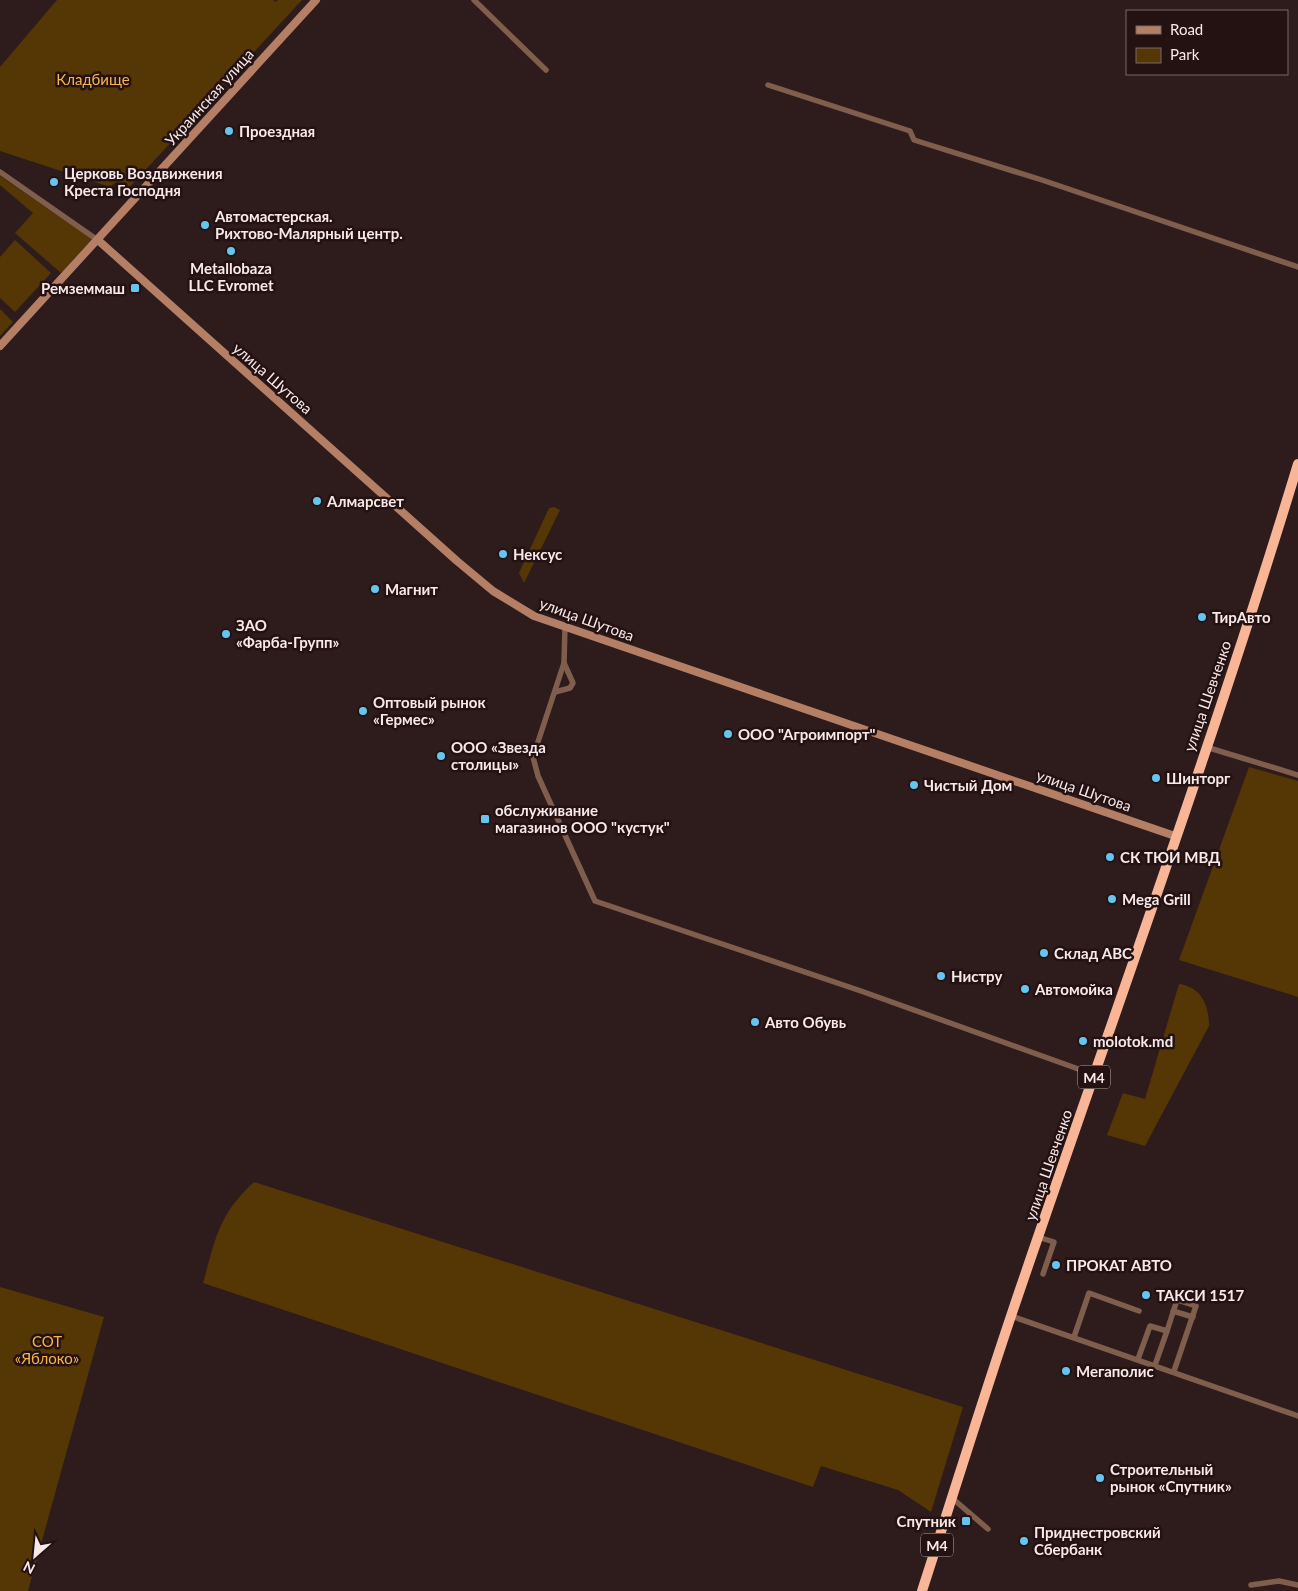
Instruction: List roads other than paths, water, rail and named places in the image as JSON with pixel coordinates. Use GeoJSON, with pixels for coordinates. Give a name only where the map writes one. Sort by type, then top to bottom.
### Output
{"type":"FeatureCollection","features":[{"type":"Feature","properties":{"kind":"highway","name":"улица Шевченко"},"geometry":{"type":"LineString","coordinates":[[922,1591],[1011,1316],[1206,747],[1298,464]]}},
{"type":"Feature","properties":{"kind":"street","name":"Украинская улица"},"geometry":{"type":"LineString","coordinates":[[0,346],[99,241],[316,0]]}},
{"type":"Feature","properties":{"kind":"street"},"geometry":{"type":"LineString","coordinates":[[474,0],[546,70]]}},
{"type":"Feature","properties":{"kind":"street"},"geometry":{"type":"LineString","coordinates":[[768,85],[910,131],[914,140],[1042,180],[1298,267]]}},
{"type":"Feature","properties":{"kind":"street"},"geometry":{"type":"LineString","coordinates":[[0,172],[99,241]]}},
{"type":"Feature","properties":{"kind":"street","name":"улица Шутова"},"geometry":{"type":"LineString","coordinates":[[99,241],[482,582],[534,616],[1176,836]]}},
{"type":"Feature","properties":{"kind":"street"},"geometry":{"type":"LineString","coordinates":[[565,626],[564,663],[533,757],[538,776],[590,895],[595,901],[870,995],[1095,1075]]}},
{"type":"Feature","properties":{"kind":"street"},"geometry":{"type":"LineString","coordinates":[[555,692],[570,688],[573,683],[564,663]]}},
{"type":"Feature","properties":{"kind":"street"},"geometry":{"type":"LineString","coordinates":[[1206,747],[1298,775]]}},
{"type":"Feature","properties":{"kind":"street"},"geometry":{"type":"LineString","coordinates":[[1038,1237],[1054,1242],[1043,1274]]}},
{"type":"Feature","properties":{"kind":"street"},"geometry":{"type":"LineString","coordinates":[[1074,1337],[1089,1293],[1139,1311]]}},
{"type":"Feature","properties":{"kind":"street"},"geometry":{"type":"LineString","coordinates":[[1156,1365],[1177,1300],[1196,1306],[1174,1371]]}},
{"type":"Feature","properties":{"kind":"street"},"geometry":{"type":"LineString","coordinates":[[1174,1311],[1193,1317]]}},
{"type":"Feature","properties":{"kind":"street"},"geometry":{"type":"LineString","coordinates":[[1011,1316],[1174,1371],[1298,1416]]}},
{"type":"Feature","properties":{"kind":"street"},"geometry":{"type":"LineString","coordinates":[[1138,1359],[1150,1326],[1167,1332]]}},
{"type":"Feature","properties":{"kind":"street"},"geometry":{"type":"LineString","coordinates":[[952,1498],[988,1530]]}},
{"type":"Feature","properties":{"kind":"street"},"geometry":{"type":"LineString","coordinates":[[1252,1585],[1279,1581],[1298,1585]]}},
{"type":"Feature","properties":{"kind":"place","name":"Проездная"},"geometry":{"type":"Point","coordinates":[229,131]}},
{"type":"Feature","properties":{"kind":"place","name":"Церковь Воздвижения Креста Господня"},"geometry":{"type":"Point","coordinates":[54,182]}},
{"type":"Feature","properties":{"kind":"place","name":"Автомастерская. Рихтово-Малярный центр."},"geometry":{"type":"Point","coordinates":[205,225]}},
{"type":"Feature","properties":{"kind":"place","name":"Metallobaza LLC Evromet"},"geometry":{"type":"Point","coordinates":[231,251]}},
{"type":"Feature","properties":{"kind":"place","name":"Ремземмаш"},"geometry":{"type":"Point","coordinates":[135,288]}},
{"type":"Feature","properties":{"kind":"place","name":"Алмарсвет"},"geometry":{"type":"Point","coordinates":[317,501]}},
{"type":"Feature","properties":{"kind":"place","name":"Нексус"},"geometry":{"type":"Point","coordinates":[503,554]}},
{"type":"Feature","properties":{"kind":"place","name":"Магнит"},"geometry":{"type":"Point","coordinates":[375,589]}},
{"type":"Feature","properties":{"kind":"place","name":"ТирАвто"},"geometry":{"type":"Point","coordinates":[1202,617]}},
{"type":"Feature","properties":{"kind":"place","name":"ЗАО «Фарба-Групп»"},"geometry":{"type":"Point","coordinates":[226,634]}},
{"type":"Feature","properties":{"kind":"place","name":"Оптовый рынок «Гермес»"},"geometry":{"type":"Point","coordinates":[363,711]}},
{"type":"Feature","properties":{"kind":"place","name":"ООО \"Агроимпорт\""},"geometry":{"type":"Point","coordinates":[728,734]}},
{"type":"Feature","properties":{"kind":"place","name":"ООО «Звезда столицы»"},"geometry":{"type":"Point","coordinates":[441,756]}},
{"type":"Feature","properties":{"kind":"place","name":"Шинторг"},"geometry":{"type":"Point","coordinates":[1156,778]}},
{"type":"Feature","properties":{"kind":"place","name":"Чистый Дом"},"geometry":{"type":"Point","coordinates":[914,785]}},
{"type":"Feature","properties":{"kind":"place","name":"обслуживание магазинов ООО \"кустук\""},"geometry":{"type":"Point","coordinates":[485,819]}},
{"type":"Feature","properties":{"kind":"place","name":"СК ТЮИ МВД"},"geometry":{"type":"Point","coordinates":[1110,857]}},
{"type":"Feature","properties":{"kind":"place","name":"Mega Grill"},"geometry":{"type":"Point","coordinates":[1112,899]}},
{"type":"Feature","properties":{"kind":"place","name":"Склад АВС"},"geometry":{"type":"Point","coordinates":[1044,953]}},
{"type":"Feature","properties":{"kind":"place","name":"Нистру"},"geometry":{"type":"Point","coordinates":[941,976]}},
{"type":"Feature","properties":{"kind":"place","name":"Автомойка"},"geometry":{"type":"Point","coordinates":[1025,989]}},
{"type":"Feature","properties":{"kind":"place","name":"Авто Обувь"},"geometry":{"type":"Point","coordinates":[755,1022]}},
{"type":"Feature","properties":{"kind":"place","name":"molotok.md"},"geometry":{"type":"Point","coordinates":[1083,1041]}},
{"type":"Feature","properties":{"kind":"place","name":"ПРОКАТ АВТО"},"geometry":{"type":"Point","coordinates":[1056,1265]}},
{"type":"Feature","properties":{"kind":"place","name":"ТАКСИ 1517"},"geometry":{"type":"Point","coordinates":[1146,1295]}},
{"type":"Feature","properties":{"kind":"place","name":"Мегаполис"},"geometry":{"type":"Point","coordinates":[1066,1371]}},
{"type":"Feature","properties":{"kind":"place","name":"Строительный рынок «Спутник»"},"geometry":{"type":"Point","coordinates":[1100,1478]}},
{"type":"Feature","properties":{"kind":"place","name":"Спутник"},"geometry":{"type":"Point","coordinates":[966,1521]}},
{"type":"Feature","properties":{"kind":"place","name":"Приднестровский Сбербанк"},"geometry":{"type":"Point","coordinates":[1024,1541]}},
{"type":"Feature","properties":{"kind":"park label","name":"Кладбище"},"geometry":{"type":"Point","coordinates":[93,79]}},
{"type":"Feature","properties":{"kind":"park label","name":"СОТ «Яблоко»"},"geometry":{"type":"Point","coordinates":[47,1350]}}]}
